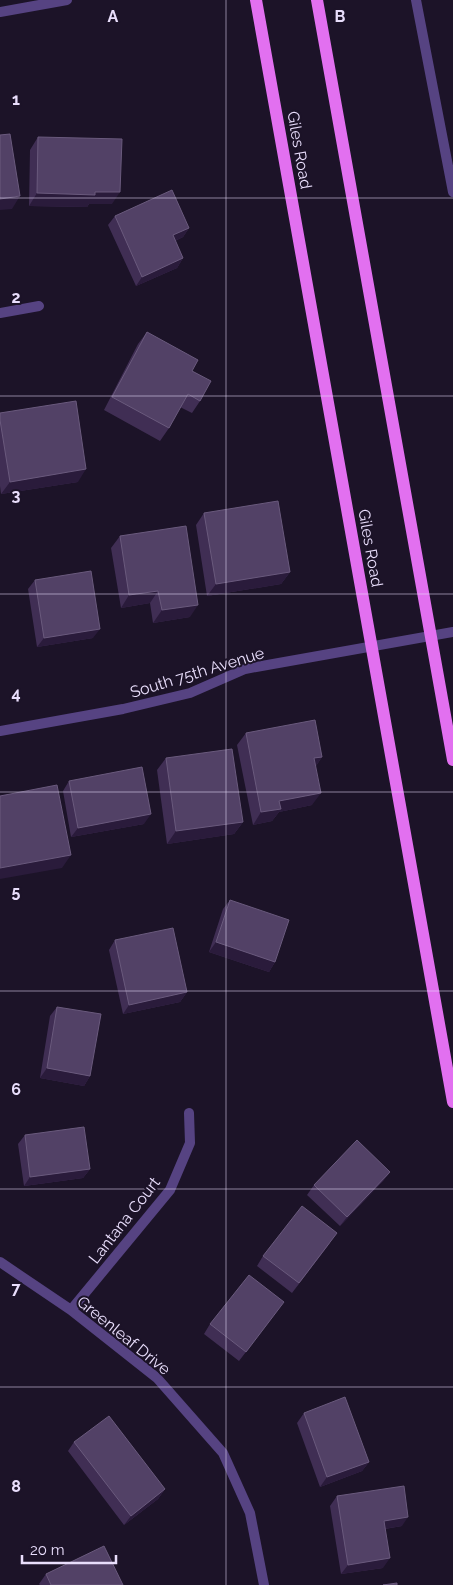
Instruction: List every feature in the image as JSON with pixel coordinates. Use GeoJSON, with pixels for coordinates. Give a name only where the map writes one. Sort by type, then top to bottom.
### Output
{"type":"FeatureCollection","features":[{"type":"Feature","properties":{"kind":"main road","name":"Giles Road"},"geometry":{"type":"LineString","coordinates":[[256,0],[453,1102]]}},
{"type":"Feature","properties":{"kind":"main road"},"geometry":{"type":"LineString","coordinates":[[317,0],[453,760]]}},
{"type":"Feature","properties":{"kind":"street"},"geometry":{"type":"LineString","coordinates":[[0,12],[47,2],[67,0]]}},
{"type":"Feature","properties":{"kind":"street"},"geometry":{"type":"LineString","coordinates":[[416,0],[453,192]]}},
{"type":"Feature","properties":{"kind":"street"},"geometry":{"type":"LineString","coordinates":[[0,313],[39,306]]}},
{"type":"Feature","properties":{"kind":"street","name":"South 75th Avenue"},"geometry":{"type":"LineString","coordinates":[[0,731],[123,709],[190,693],[245,669],[453,632]]}},
{"type":"Feature","properties":{"kind":"street","name":"Lantana Court"},"geometry":{"type":"LineString","coordinates":[[71,1310],[170,1190],[190,1144],[189,1113]]}},
{"type":"Feature","properties":{"kind":"street","name":"Greenleaf Drive"},"geometry":{"type":"LineString","coordinates":[[0,1262],[71,1310],[157,1378],[223,1453],[250,1513],[264,1585]]}},
{"type":"Feature","properties":{"kind":"building"},"geometry":{"type":"Polygon","coordinates":[[[10,134],[20,196],[0,199],[0,135],[10,134]]]}},
{"type":"Feature","properties":{"kind":"building"},"geometry":{"type":"Polygon","coordinates":[[[38,137],[122,139],[120,192],[95,192],[95,195],[37,193],[38,137]]]}},
{"type":"Feature","properties":{"kind":"building"},"geometry":{"type":"Polygon","coordinates":[[[172,190],[189,228],[173,235],[183,258],[142,277],[115,216],[172,190]]]}},
{"type":"Feature","properties":{"kind":"building"},"geometry":{"type":"Polygon","coordinates":[[[147,332],[198,360],[192,371],[211,381],[200,401],[188,394],[169,428],[112,397],[147,332]]]}},
{"type":"Feature","properties":{"kind":"building"},"geometry":{"type":"Polygon","coordinates":[[[76,401],[86,469],[10,482],[0,413],[76,401]]]}},
{"type":"Feature","properties":{"kind":"building"},"geometry":{"type":"Polygon","coordinates":[[[278,501],[290,572],[216,584],[204,513],[278,501]]]}},
{"type":"Feature","properties":{"kind":"building"},"geometry":{"type":"Polygon","coordinates":[[[186,526],[198,605],[162,610],[158,591],[129,595],[120,536],[186,526]]]}},
{"type":"Feature","properties":{"kind":"building"},"geometry":{"type":"Polygon","coordinates":[[[91,571],[100,629],[44,638],[35,580],[91,571]]]}},
{"type":"Feature","properties":{"kind":"building"},"geometry":{"type":"Polygon","coordinates":[[[315,720],[322,757],[314,758],[321,793],[279,801],[281,809],[261,812],[246,733],[315,720]]]}},
{"type":"Feature","properties":{"kind":"building"},"geometry":{"type":"Polygon","coordinates":[[[232,749],[243,822],[176,831],[166,758],[232,749]]]}},
{"type":"Feature","properties":{"kind":"building"},"geometry":{"type":"Polygon","coordinates":[[[142,767],[151,814],[78,828],[69,781],[142,767]]]}},
{"type":"Feature","properties":{"kind":"building"},"geometry":{"type":"Polygon","coordinates":[[[57,785],[71,855],[0,868],[0,796],[57,785]]]}},
{"type":"Feature","properties":{"kind":"building"},"geometry":{"type":"Polygon","coordinates":[[[230,900],[289,920],[275,962],[216,942],[230,900]]]}},
{"type":"Feature","properties":{"kind":"building"},"geometry":{"type":"Polygon","coordinates":[[[173,928],[187,992],[129,1005],[115,940],[173,928]]]}},
{"type":"Feature","properties":{"kind":"building"},"geometry":{"type":"Polygon","coordinates":[[[57,1007],[101,1014],[90,1076],[47,1068],[57,1007]]]}},
{"type":"Feature","properties":{"kind":"building"},"geometry":{"type":"Polygon","coordinates":[[[84,1127],[90,1169],[30,1177],[25,1135],[84,1127]]]}},
{"type":"Feature","properties":{"kind":"building"},"geometry":{"type":"Polygon","coordinates":[[[357,1140],[390,1172],[347,1217],[314,1185],[357,1140]]]}},
{"type":"Feature","properties":{"kind":"building"},"geometry":{"type":"Polygon","coordinates":[[[302,1206],[337,1233],[299,1283],[263,1256],[302,1206]]]}},
{"type":"Feature","properties":{"kind":"building"},"geometry":{"type":"Polygon","coordinates":[[[249,1275],[284,1302],[246,1352],[210,1324],[249,1275]]]}},
{"type":"Feature","properties":{"kind":"building"},"geometry":{"type":"Polygon","coordinates":[[[345,1397],[369,1462],[327,1477],[304,1413],[345,1397]]]}},
{"type":"Feature","properties":{"kind":"building"},"geometry":{"type":"Polygon","coordinates":[[[109,1416],[165,1489],[131,1516],[74,1442],[109,1416]]]}},
{"type":"Feature","properties":{"kind":"building"},"geometry":{"type":"Polygon","coordinates":[[[404,1486],[408,1517],[384,1521],[390,1558],[348,1565],[337,1496],[404,1486]]]}},
{"type":"Feature","properties":{"kind":"building"},"geometry":{"type":"Polygon","coordinates":[[[104,1546],[123,1585],[51,1585],[46,1574],[104,1546]]]}}]}
